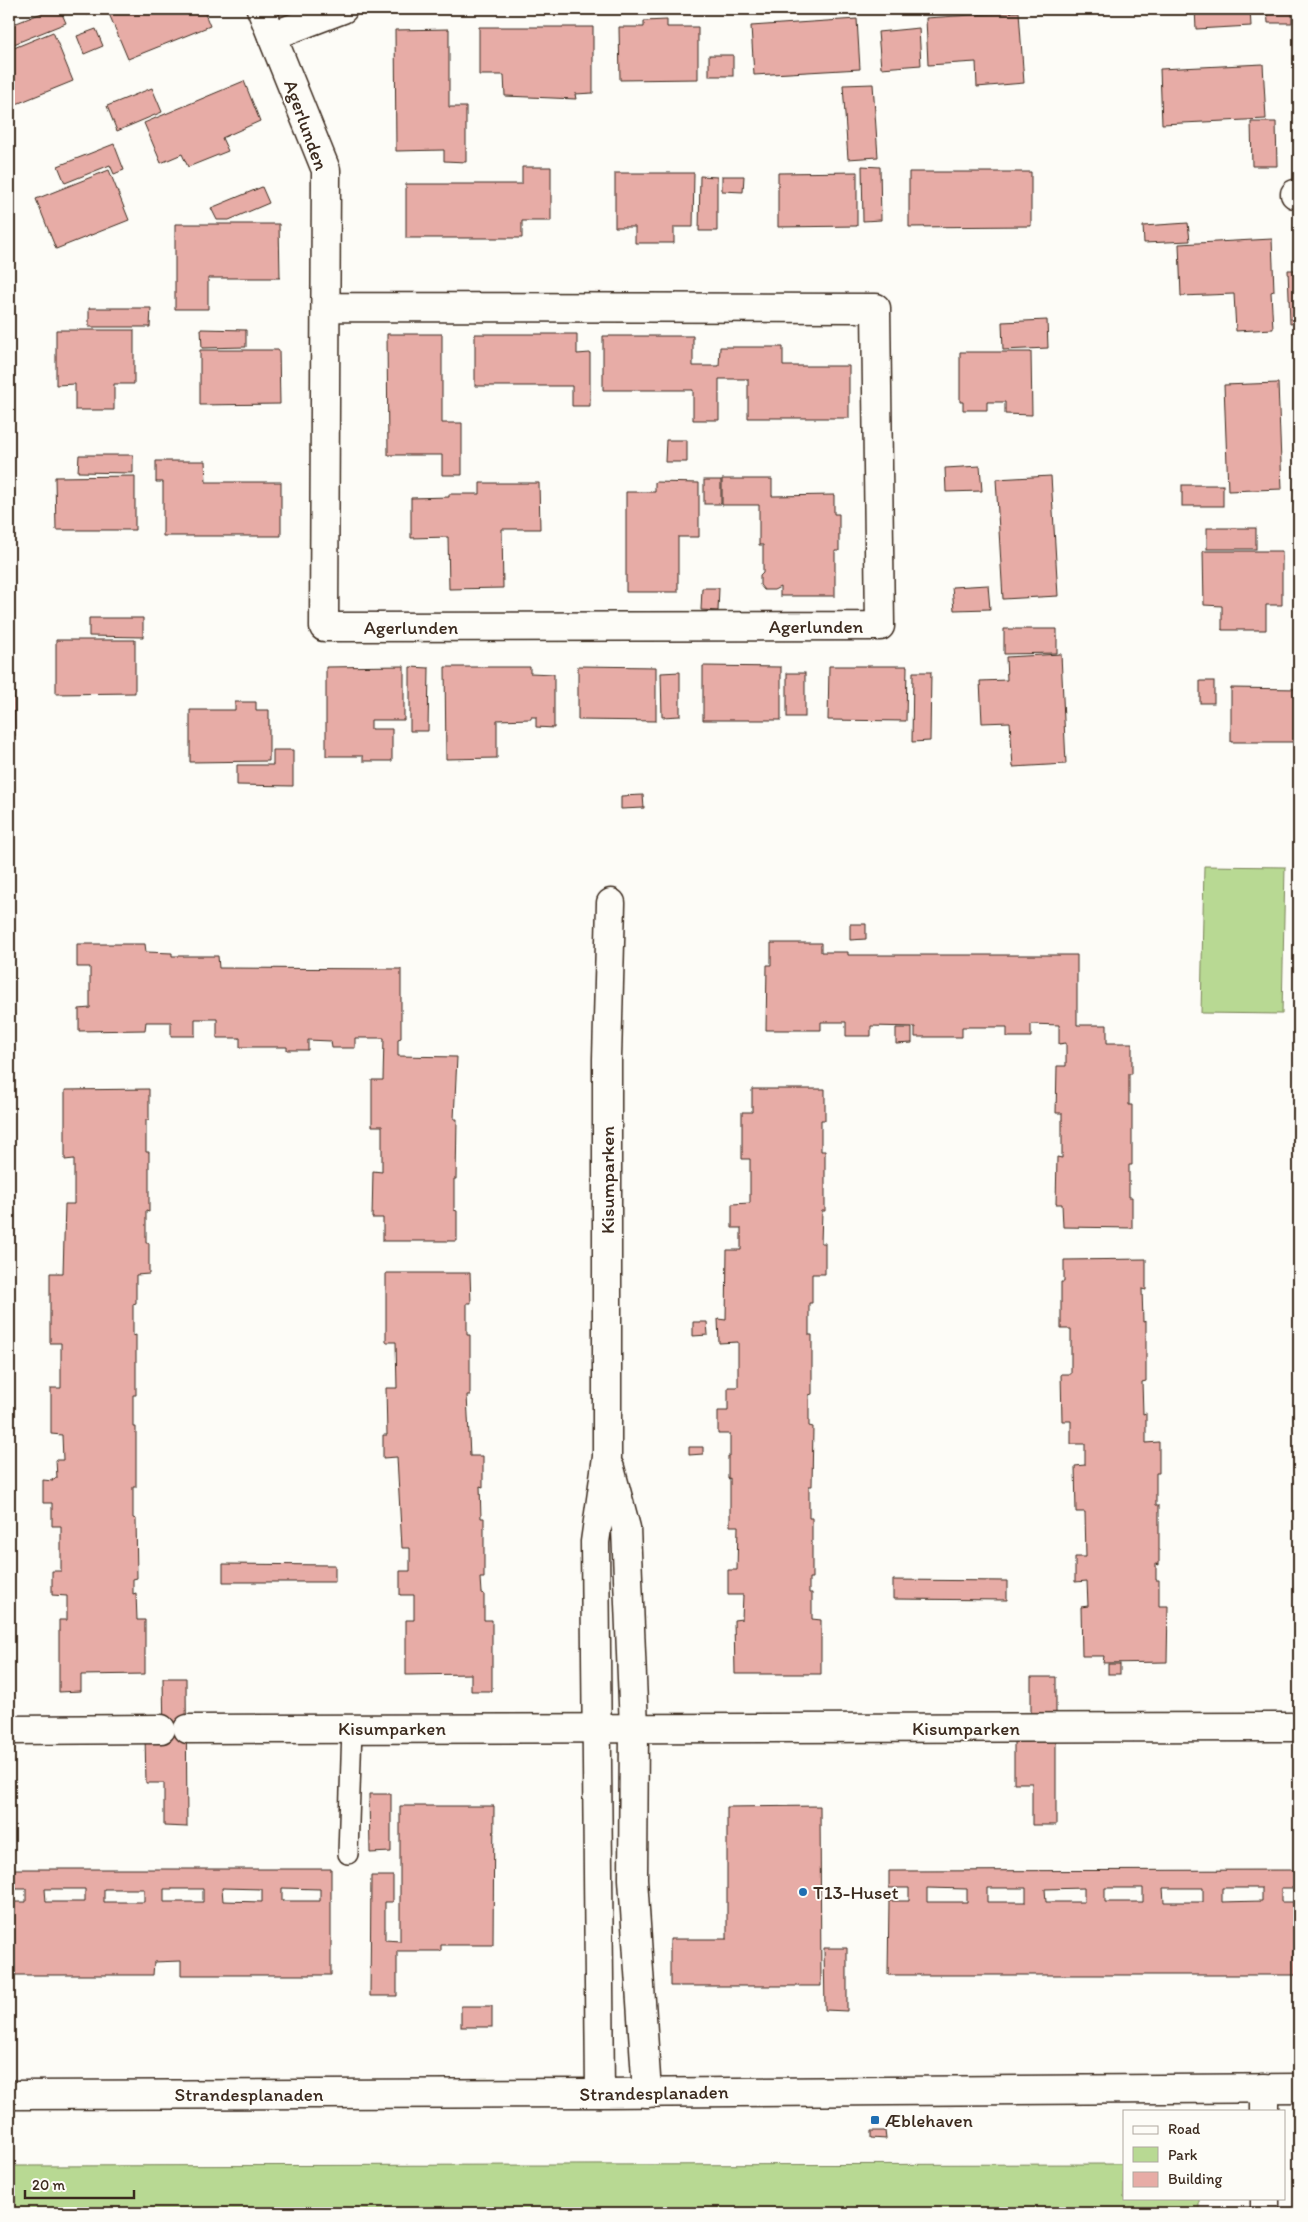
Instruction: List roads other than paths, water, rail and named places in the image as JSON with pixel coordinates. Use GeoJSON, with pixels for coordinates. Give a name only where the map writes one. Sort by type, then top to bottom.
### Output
{"type":"FeatureCollection","features":[{"type":"Feature","properties":{"kind":"street","name":"Agerlunden"},"geometry":{"type":"LineString","coordinates":[[260,9],[326,170],[324,627],[880,626],[876,308],[326,308]]}},
{"type":"Feature","properties":{"kind":"street"},"geometry":{"type":"LineString","coordinates":[[272,36],[343,9]]}},
{"type":"Feature","properties":{"kind":"street","name":"Kisumparken"},"geometry":{"type":"LineString","coordinates":[[600,2094],[595,1728],[595,1542],[606,1457],[607,1059],[610,903]]}},
{"type":"Feature","properties":{"kind":"street","name":"Kisumparken"},"geometry":{"type":"LineString","coordinates":[[606,1457],[626,1528],[634,1728],[633,1880],[647,2093]]}},
{"type":"Feature","properties":{"kind":"street","name":"Kisumparken"},"geometry":{"type":"LineString","coordinates":[[188,1729],[1299,1726]]}},
{"type":"Feature","properties":{"kind":"street"},"geometry":{"type":"LineString","coordinates":[[9,1730],[161,1729]]}},
{"type":"Feature","properties":{"kind":"street","name":"Strandesplanaden"},"geometry":{"type":"LineString","coordinates":[[9,2095],[647,2093],[1264,2100],[1299,2088]]}},
{"type":"Feature","properties":{"kind":"street"},"geometry":{"type":"LineString","coordinates":[[1265,2200],[1265,2213]]}},
{"type":"Feature","properties":{"kind":"lane"},"geometry":{"type":"LineString","coordinates":[[348,1854],[352,1728]]}},
{"type":"Feature","properties":{"kind":"place","name":"T13-Huset"},"geometry":{"type":"Point","coordinates":[803,1892]}},
{"type":"Feature","properties":{"kind":"place","name":"Æblehaven"},"geometry":{"type":"Point","coordinates":[875,2120]}}]}
